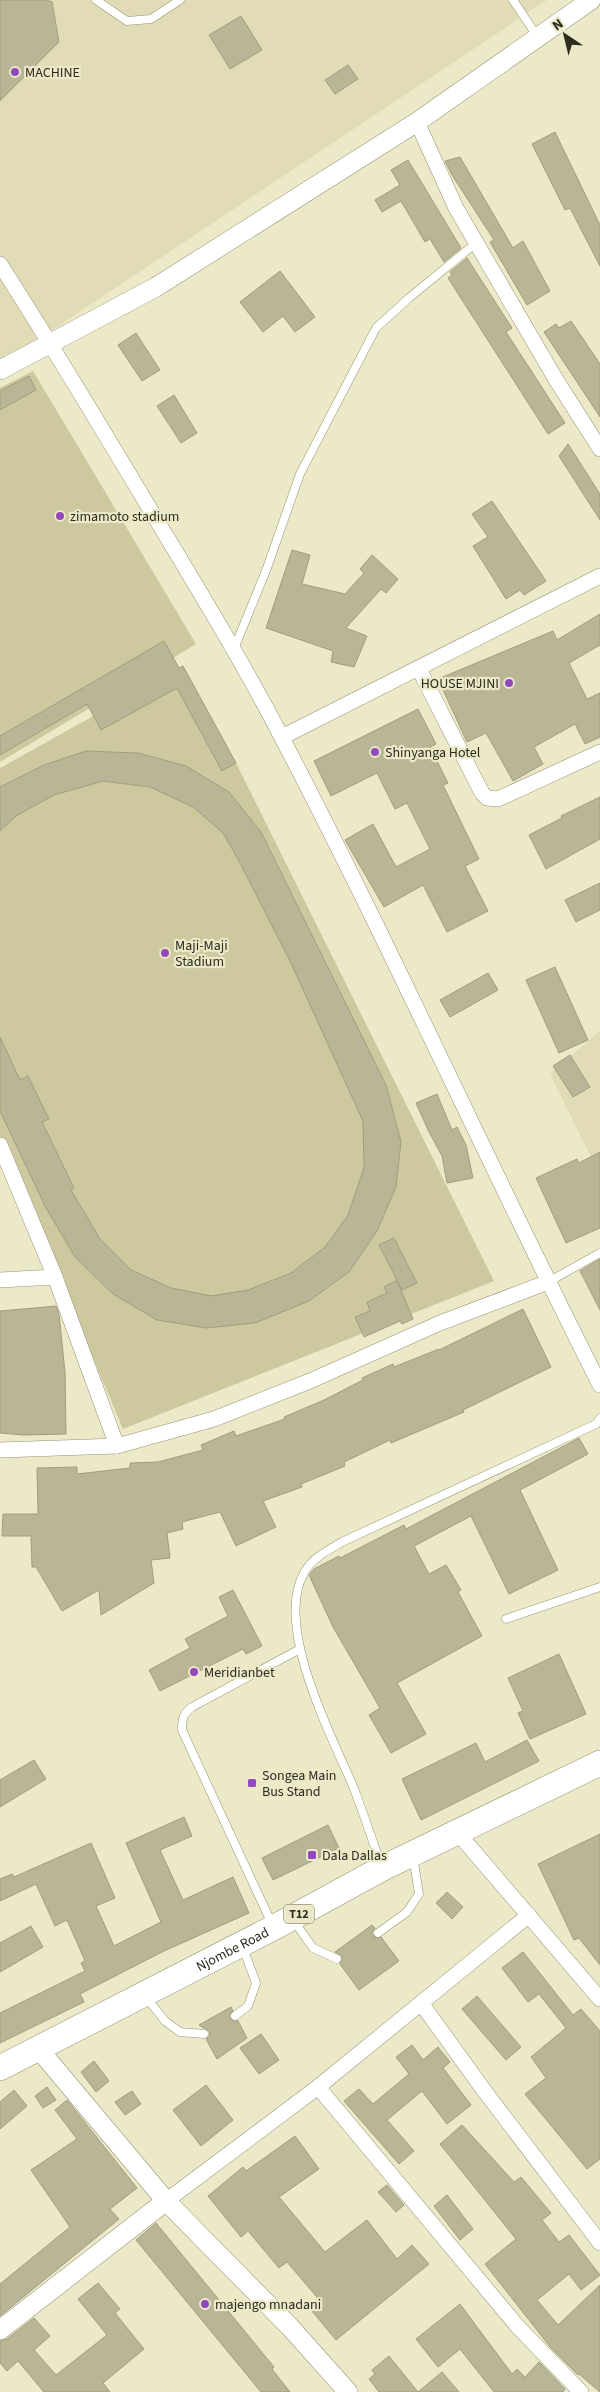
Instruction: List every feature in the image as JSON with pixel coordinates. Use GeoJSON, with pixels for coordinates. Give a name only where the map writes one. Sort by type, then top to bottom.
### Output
{"type":"FeatureCollection","features":[{"type":"Feature","properties":{"kind":"highway","name":"Njombe Road"},"geometry":{"type":"LineString","coordinates":[[0,2068],[283,1923],[383,1868],[600,1763]]}},
{"type":"Feature","properties":{"kind":"street"},"geometry":{"type":"LineString","coordinates":[[0,370],[156,287],[417,122],[590,0]]}},
{"type":"Feature","properties":{"kind":"street"},"geometry":{"type":"LineString","coordinates":[[417,122],[456,208],[555,378],[600,449]]}},
{"type":"Feature","properties":{"kind":"street"},"geometry":{"type":"LineString","coordinates":[[0,264],[50,343],[234,649],[282,737],[417,1007],[548,1282],[600,1385]]}},
{"type":"Feature","properties":{"kind":"street"},"geometry":{"type":"LineString","coordinates":[[282,737],[600,576]]}},
{"type":"Feature","properties":{"kind":"street"},"geometry":{"type":"LineString","coordinates":[[419,669],[486,798],[498,800],[600,752]]}},
{"type":"Feature","properties":{"kind":"street"},"geometry":{"type":"LineString","coordinates":[[0,1145],[55,1277],[117,1446]]}},
{"type":"Feature","properties":{"kind":"street"},"geometry":{"type":"LineString","coordinates":[[0,1280],[55,1277]]}},
{"type":"Feature","properties":{"kind":"street"},"geometry":{"type":"LineString","coordinates":[[0,1450],[117,1446],[214,1419],[310,1382],[440,1323],[548,1282]]}},
{"type":"Feature","properties":{"kind":"street"},"geometry":{"type":"LineString","coordinates":[[456,1832],[600,1999]]}},
{"type":"Feature","properties":{"kind":"street"},"geometry":{"type":"LineString","coordinates":[[0,2330],[166,2201],[318,2088],[529,1915]]}},
{"type":"Feature","properties":{"kind":"street"},"geometry":{"type":"LineString","coordinates":[[422,2003],[489,2096],[600,2243]]}},
{"type":"Feature","properties":{"kind":"street"},"geometry":{"type":"LineString","coordinates":[[38,2047],[166,2201],[290,2327],[348,2392]]}},
{"type":"Feature","properties":{"kind":"street"},"geometry":{"type":"LineString","coordinates":[[318,2088],[518,2327],[581,2392]]}},
{"type":"Feature","properties":{"kind":"lane"},"geometry":{"type":"LineString","coordinates":[[96,0],[127,21],[151,20],[180,0]]}},
{"type":"Feature","properties":{"kind":"lane"},"geometry":{"type":"LineString","coordinates":[[513,0],[537,36]]}},
{"type":"Feature","properties":{"kind":"lane"},"geometry":{"type":"LineString","coordinates":[[234,649],[267,568],[300,474],[376,328],[476,243]]}},
{"type":"Feature","properties":{"kind":"lane"},"geometry":{"type":"LineString","coordinates":[[548,1282],[600,1252]]}},
{"type":"Feature","properties":{"kind":"lane"},"geometry":{"type":"LineString","coordinates":[[383,1868],[354,1788],[318,1706],[300,1650],[295,1601],[304,1573],[318,1557],[367,1530],[596,1424],[600,1418]]}},
{"type":"Feature","properties":{"kind":"lane"},"geometry":{"type":"LineString","coordinates":[[506,1619],[600,1587]]}},
{"type":"Feature","properties":{"kind":"lane"},"geometry":{"type":"LineString","coordinates":[[300,1650],[186,1711],[182,1718],[182,1730],[283,1923],[313,1948],[337,1959]]}},
{"type":"Feature","properties":{"kind":"lane"},"geometry":{"type":"LineString","coordinates":[[378,1933],[407,1912],[419,1894],[412,1854]]}},
{"type":"Feature","properties":{"kind":"lane"},"geometry":{"type":"LineString","coordinates":[[236,2016],[248,2006],[256,1983],[241,1944]]}},
{"type":"Feature","properties":{"kind":"lane"},"geometry":{"type":"LineString","coordinates":[[144,1994],[165,2021],[180,2032],[204,2034]]}},
{"type":"Feature","properties":{"kind":"shaded area"},"geometry":{"type":"Polygon","coordinates":[[[0,0],[547,0],[48,333],[0,358],[0,0]]]}},
{"type":"Feature","properties":{"kind":"shaded area","name":"zimamoto stadium"},"geometry":{"type":"Polygon","coordinates":[[[33,371],[196,644],[0,762],[0,388],[33,371]]]}},
{"type":"Feature","properties":{"kind":"shaded area","name":"Maji-Maji Stadium"},"geometry":{"type":"Polygon","coordinates":[[[183,666],[236,763],[494,1281],[123,1429],[0,1138],[0,768],[183,666]]]}},
{"type":"Feature","properties":{"kind":"shaded area"},"geometry":{"type":"Polygon","coordinates":[[[600,1031],[600,1175],[550,1074],[600,1031]]]}},
{"type":"Feature","properties":{"kind":"building","name":"MACHINE"},"geometry":{"type":"Polygon","coordinates":[[[0,0],[46,0],[52,2],[59,42],[0,101],[0,0]]]}},
{"type":"Feature","properties":{"kind":"building"},"geometry":{"type":"Polygon","coordinates":[[[241,16],[262,50],[230,69],[209,35],[241,16]]]}},
{"type":"Feature","properties":{"kind":"building"},"geometry":{"type":"Polygon","coordinates":[[[348,65],[358,79],[335,94],[325,80],[348,65]]]}},
{"type":"Feature","properties":{"kind":"building"},"geometry":{"type":"Polygon","coordinates":[[[555,132],[600,225],[600,266],[570,208],[565,210],[532,144],[555,132]]]}},
{"type":"Feature","properties":{"kind":"building"},"geometry":{"type":"Polygon","coordinates":[[[460,157],[513,248],[523,241],[550,291],[527,305],[490,242],[494,240],[445,161],[460,157]]]}},
{"type":"Feature","properties":{"kind":"building"},"geometry":{"type":"Polygon","coordinates":[[[408,160],[461,248],[444,262],[430,239],[425,242],[401,201],[382,212],[375,200],[400,185],[391,170],[408,160]]]}},
{"type":"Feature","properties":{"kind":"building"},"geometry":{"type":"Polygon","coordinates":[[[467,258],[512,328],[506,332],[565,423],[548,434],[448,278],[452,275],[450,272],[467,258]]]}},
{"type":"Feature","properties":{"kind":"building"},"geometry":{"type":"Polygon","coordinates":[[[280,271],[315,317],[295,332],[283,316],[263,332],[240,302],[280,271]]]}},
{"type":"Feature","properties":{"kind":"building"},"geometry":{"type":"Polygon","coordinates":[[[571,321],[600,364],[600,417],[544,332],[556,324],[559,328],[571,321]]]}},
{"type":"Feature","properties":{"kind":"building"},"geometry":{"type":"Polygon","coordinates":[[[136,333],[160,370],[142,381],[118,345],[136,333]]]}},
{"type":"Feature","properties":{"kind":"building"},"geometry":{"type":"Polygon","coordinates":[[[29,376],[36,390],[0,410],[0,391],[29,376]]]}},
{"type":"Feature","properties":{"kind":"building"},"geometry":{"type":"Polygon","coordinates":[[[174,395],[197,433],[181,443],[157,406],[174,395]]]}},
{"type":"Feature","properties":{"kind":"building"},"geometry":{"type":"Polygon","coordinates":[[[568,444],[600,494],[600,520],[559,456],[568,444]]]}},
{"type":"Feature","properties":{"kind":"building"},"geometry":{"type":"Polygon","coordinates":[[[492,501],[546,581],[524,595],[520,590],[506,599],[473,546],[488,537],[472,514],[492,501]]]}},
{"type":"Feature","properties":{"kind":"building"},"geometry":{"type":"Polygon","coordinates":[[[292,550],[310,555],[302,584],[345,594],[364,573],[360,569],[372,555],[398,579],[386,593],[381,589],[346,628],[367,636],[354,667],[331,662],[333,651],[266,628],[292,550]]]}},
{"type":"Feature","properties":{"kind":"building"},"geometry":{"type":"Polygon","coordinates":[[[600,614],[600,645],[569,663],[587,699],[600,693],[600,737],[585,744],[575,724],[534,747],[543,764],[513,781],[486,733],[467,742],[438,679],[553,631],[557,640],[600,614]]]}},
{"type":"Feature","properties":{"kind":"building"},"geometry":{"type":"Polygon","coordinates":[[[164,641],[179,668],[183,666],[236,763],[222,771],[177,688],[101,730],[87,704],[0,755],[0,736],[164,641]]]}},
{"type":"Feature","properties":{"kind":"building"},"geometry":{"type":"Polygon","coordinates":[[[418,709],[436,744],[430,747],[448,783],[443,785],[479,859],[465,866],[488,911],[447,932],[423,885],[384,907],[345,840],[373,824],[396,867],[430,849],[407,803],[395,809],[377,773],[331,796],[314,761],[418,709]]]}},
{"type":"Feature","properties":{"kind":"building"},"geometry":{"type":"Polygon","coordinates":[[[86,751],[138,753],[186,766],[229,792],[261,832],[386,1085],[401,1142],[396,1187],[377,1231],[349,1272],[309,1301],[255,1323],[206,1328],[157,1320],[113,1294],[75,1257],[46,1208],[0,1111],[0,1037],[20,1080],[28,1076],[49,1119],[42,1122],[74,1188],[71,1190],[100,1239],[131,1270],[171,1288],[211,1296],[248,1290],[291,1273],[325,1247],[348,1215],[364,1168],[363,1121],[290,961],[223,833],[193,807],[150,787],[103,781],[54,795],[16,816],[0,831],[0,787],[44,765],[86,751]]]}},
{"type":"Feature","properties":{"kind":"building"},"geometry":{"type":"Polygon","coordinates":[[[600,797],[600,839],[546,869],[529,835],[562,818],[561,816],[600,797]]]}},
{"type":"Feature","properties":{"kind":"building"},"geometry":{"type":"Polygon","coordinates":[[[600,883],[600,910],[576,922],[565,900],[600,883]]]}},
{"type":"Feature","properties":{"kind":"building"},"geometry":{"type":"Polygon","coordinates":[[[555,967],[588,1040],[559,1053],[526,980],[555,967]]]}},
{"type":"Feature","properties":{"kind":"building"},"geometry":{"type":"Polygon","coordinates":[[[488,973],[498,990],[450,1017],[440,1000],[488,973]]]}},
{"type":"Feature","properties":{"kind":"building"},"geometry":{"type":"Polygon","coordinates":[[[570,1055],[590,1087],[573,1097],[553,1066],[570,1055]]]}},
{"type":"Feature","properties":{"kind":"building"},"geometry":{"type":"Polygon","coordinates":[[[437,1094],[452,1130],[457,1127],[466,1145],[473,1178],[447,1183],[442,1156],[416,1103],[437,1094]]]}},
{"type":"Feature","properties":{"kind":"building"},"geometry":{"type":"Polygon","coordinates":[[[600,1152],[600,1228],[566,1243],[536,1178],[577,1159],[579,1163],[600,1152]]]}},
{"type":"Feature","properties":{"kind":"building"},"geometry":{"type":"Polygon","coordinates":[[[394,1238],[417,1283],[402,1290],[397,1281],[413,1319],[402,1324],[400,1321],[364,1337],[355,1317],[370,1311],[367,1302],[387,1293],[384,1287],[397,1280],[379,1245],[394,1238]]]}},
{"type":"Feature","properties":{"kind":"building"},"geometry":{"type":"Polygon","coordinates":[[[600,1259],[600,1310],[580,1271],[600,1259]]]}},
{"type":"Feature","properties":{"kind":"building"},"geometry":{"type":"Polygon","coordinates":[[[56,1306],[59,1314],[65,1372],[66,1434],[24,1435],[0,1433],[0,1311],[56,1306]]]}},
{"type":"Feature","properties":{"kind":"building"},"geometry":{"type":"Polygon","coordinates":[[[523,1309],[551,1367],[463,1410],[464,1412],[391,1443],[390,1440],[344,1462],[345,1466],[301,1484],[302,1487],[263,1501],[276,1527],[236,1546],[220,1512],[182,1522],[183,1529],[167,1533],[170,1558],[151,1560],[154,1583],[101,1615],[99,1590],[62,1611],[36,1567],[32,1567],[31,1536],[2,1536],[3,1514],[38,1514],[37,1468],[77,1467],[77,1474],[130,1468],[130,1463],[158,1462],[203,1450],[201,1445],[234,1431],[236,1436],[285,1419],[284,1417],[324,1400],[363,1380],[362,1378],[393,1364],[394,1367],[439,1350],[523,1309]]]}},
{"type":"Feature","properties":{"kind":"building"},"geometry":{"type":"Polygon","coordinates":[[[579,1438],[588,1454],[520,1490],[558,1570],[509,1594],[471,1516],[414,1546],[429,1574],[446,1565],[461,1590],[458,1592],[482,1636],[397,1683],[426,1734],[391,1753],[369,1715],[380,1708],[333,1627],[309,1575],[314,1569],[339,1556],[340,1558],[404,1525],[406,1529],[579,1438]]]}},
{"type":"Feature","properties":{"kind":"building"},"geometry":{"type":"Polygon","coordinates":[[[233,1590],[262,1646],[246,1654],[243,1649],[160,1691],[149,1670],[190,1648],[185,1639],[228,1616],[219,1597],[233,1590]]]}},
{"type":"Feature","properties":{"kind":"building"},"geometry":{"type":"Polygon","coordinates":[[[559,1654],[586,1714],[530,1739],[518,1713],[523,1711],[508,1678],[559,1654]]]}},
{"type":"Feature","properties":{"kind":"building"},"geometry":{"type":"Polygon","coordinates":[[[527,1740],[539,1761],[421,1820],[402,1779],[476,1743],[485,1762],[527,1740]]]}},
{"type":"Feature","properties":{"kind":"building"},"geometry":{"type":"Polygon","coordinates":[[[34,1760],[46,1779],[0,1807],[0,1780],[34,1760]]]}},
{"type":"Feature","properties":{"kind":"building"},"geometry":{"type":"Polygon","coordinates":[[[184,1817],[192,1836],[160,1850],[183,1900],[233,1877],[249,1913],[162,1952],[80,1994],[84,2002],[0,2043],[0,2013],[85,1971],[81,1963],[85,1961],[67,1920],[55,1926],[36,1884],[0,1901],[0,1879],[12,1874],[14,1877],[91,1843],[115,1898],[96,1906],[114,1946],[161,1922],[126,1843],[184,1817]]]}},
{"type":"Feature","properties":{"kind":"building"},"geometry":{"type":"Polygon","coordinates":[[[328,1825],[339,1848],[273,1880],[262,1858],[328,1825]]]}},
{"type":"Feature","properties":{"kind":"building"},"geometry":{"type":"Polygon","coordinates":[[[600,1834],[600,1965],[579,1938],[574,1940],[538,1864],[600,1834]]]}},
{"type":"Feature","properties":{"kind":"building"},"geometry":{"type":"Polygon","coordinates":[[[447,1892],[463,1907],[452,1919],[436,1903],[447,1892]]]}},
{"type":"Feature","properties":{"kind":"building"},"geometry":{"type":"Polygon","coordinates":[[[372,1925],[375,1928],[372,1933],[374,1937],[381,1937],[399,1961],[359,1990],[340,1964],[342,1956],[335,1952],[372,1925]]]}},
{"type":"Feature","properties":{"kind":"building"},"geometry":{"type":"Polygon","coordinates":[[[31,1926],[43,1947],[0,1972],[0,1943],[31,1926]]]}},
{"type":"Feature","properties":{"kind":"building"},"geometry":{"type":"Polygon","coordinates":[[[523,1952],[573,2015],[581,2009],[600,2031],[600,2159],[587,2169],[525,2094],[546,2078],[531,2057],[566,2028],[539,1994],[528,2002],[502,1968],[523,1952]]]}},
{"type":"Feature","properties":{"kind":"building"},"geometry":{"type":"Polygon","coordinates":[[[477,1996],[521,2047],[506,2060],[462,2009],[477,1996]]]}},
{"type":"Feature","properties":{"kind":"building"},"geometry":{"type":"Polygon","coordinates":[[[231,2007],[233,2011],[230,2014],[230,2019],[238,2021],[247,2038],[217,2059],[206,2039],[210,2035],[209,2031],[199,2025],[231,2007]]]}},
{"type":"Feature","properties":{"kind":"building"},"geometry":{"type":"Polygon","coordinates":[[[261,2034],[279,2060],[259,2074],[240,2048],[261,2034]]]}},
{"type":"Feature","properties":{"kind":"building"},"geometry":{"type":"Polygon","coordinates":[[[412,2045],[423,2060],[438,2047],[450,2062],[443,2068],[471,2105],[447,2124],[422,2091],[387,2120],[414,2151],[399,2164],[344,2101],[359,2089],[373,2104],[409,2074],[396,2057],[412,2045]]]}},
{"type":"Feature","properties":{"kind":"building"},"geometry":{"type":"Polygon","coordinates":[[[94,2061],[109,2081],[96,2092],[81,2072],[94,2061]]]}},
{"type":"Feature","properties":{"kind":"building"},"geometry":{"type":"Polygon","coordinates":[[[206,2085],[233,2120],[201,2146],[173,2110],[206,2085]]]}},
{"type":"Feature","properties":{"kind":"building"},"geometry":{"type":"Polygon","coordinates":[[[47,2087],[56,2100],[43,2108],[35,2096],[47,2087]]]}},
{"type":"Feature","properties":{"kind":"building"},"geometry":{"type":"Polygon","coordinates":[[[14,2090],[27,2106],[0,2129],[0,2102],[14,2090]]]}},
{"type":"Feature","properties":{"kind":"building"},"geometry":{"type":"Polygon","coordinates":[[[132,2091],[141,2104],[125,2115],[115,2102],[132,2091]]]}},
{"type":"Feature","properties":{"kind":"building"},"geometry":{"type":"Polygon","coordinates":[[[67,2100],[137,2188],[110,2209],[119,2219],[0,2316],[0,2284],[70,2227],[31,2170],[77,2139],[55,2110],[67,2100]]]}},
{"type":"Feature","properties":{"kind":"building"},"geometry":{"type":"Polygon","coordinates":[[[462,2125],[514,2182],[521,2177],[551,2213],[542,2220],[559,2242],[569,2235],[600,2275],[581,2290],[569,2274],[537,2300],[558,2325],[600,2285],[600,2392],[578,2375],[551,2348],[485,2264],[516,2239],[440,2144],[462,2125]]]}},
{"type":"Feature","properties":{"kind":"building"},"geometry":{"type":"Polygon","coordinates":[[[295,2136],[319,2169],[279,2197],[325,2252],[367,2220],[397,2259],[412,2245],[429,2264],[336,2340],[312,2311],[322,2303],[287,2262],[279,2268],[248,2231],[241,2237],[208,2196],[243,2167],[246,2171],[295,2136]]]}},
{"type":"Feature","properties":{"kind":"building"},"geometry":{"type":"Polygon","coordinates":[[[387,2185],[404,2205],[396,2212],[378,2192],[387,2185]]]}},
{"type":"Feature","properties":{"kind":"building"},"geometry":{"type":"Polygon","coordinates":[[[447,2195],[473,2229],[460,2240],[434,2206],[447,2195]]]}},
{"type":"Feature","properties":{"kind":"building","name":"majengo mnadani"},"geometry":{"type":"Polygon","coordinates":[[[156,2223],[274,2367],[272,2369],[290,2392],[261,2392],[136,2240],[156,2223]]]}},
{"type":"Feature","properties":{"kind":"building"},"geometry":{"type":"Polygon","coordinates":[[[98,2283],[120,2309],[115,2313],[144,2349],[103,2383],[110,2392],[44,2392],[18,2361],[7,2371],[0,2363],[0,2341],[7,2339],[34,2318],[50,2336],[34,2350],[56,2375],[107,2335],[78,2299],[98,2283]]]}},
{"type":"Feature","properties":{"kind":"building"},"geometry":{"type":"Polygon","coordinates":[[[460,2304],[512,2374],[517,2369],[525,2377],[539,2362],[565,2389],[563,2392],[494,2392],[460,2349],[438,2367],[416,2339],[460,2304]]]}},
{"type":"Feature","properties":{"kind":"building"},"geometry":{"type":"Polygon","coordinates":[[[389,2356],[418,2392],[379,2392],[369,2379],[375,2374],[372,2370],[389,2356]]]}},
{"type":"Feature","properties":{"kind":"building"},"geometry":{"type":"Polygon","coordinates":[[[442,2372],[459,2392],[418,2392],[442,2372]]]}},
{"type":"Feature","properties":{"kind":"place","name":"MACHINE"},"geometry":{"type":"Point","coordinates":[15,72]}},
{"type":"Feature","properties":{"kind":"place","name":"zimamoto stadium"},"geometry":{"type":"Point","coordinates":[60,516]}},
{"type":"Feature","properties":{"kind":"place","name":"HOUSE MJINI"},"geometry":{"type":"Point","coordinates":[509,683]}},
{"type":"Feature","properties":{"kind":"place","name":"Shinyanga Hotel"},"geometry":{"type":"Point","coordinates":[375,752]}},
{"type":"Feature","properties":{"kind":"place","name":"Maji-Maji Stadium"},"geometry":{"type":"Point","coordinates":[165,953]}},
{"type":"Feature","properties":{"kind":"place","name":"Meridianbet"},"geometry":{"type":"Point","coordinates":[194,1672]}},
{"type":"Feature","properties":{"kind":"place","name":"Songea Main Bus Stand"},"geometry":{"type":"Point","coordinates":[252,1783]}},
{"type":"Feature","properties":{"kind":"place","name":"Dala Dallas"},"geometry":{"type":"Point","coordinates":[312,1855]}},
{"type":"Feature","properties":{"kind":"place","name":"majengo mnadani"},"geometry":{"type":"Point","coordinates":[205,2304]}}]}
